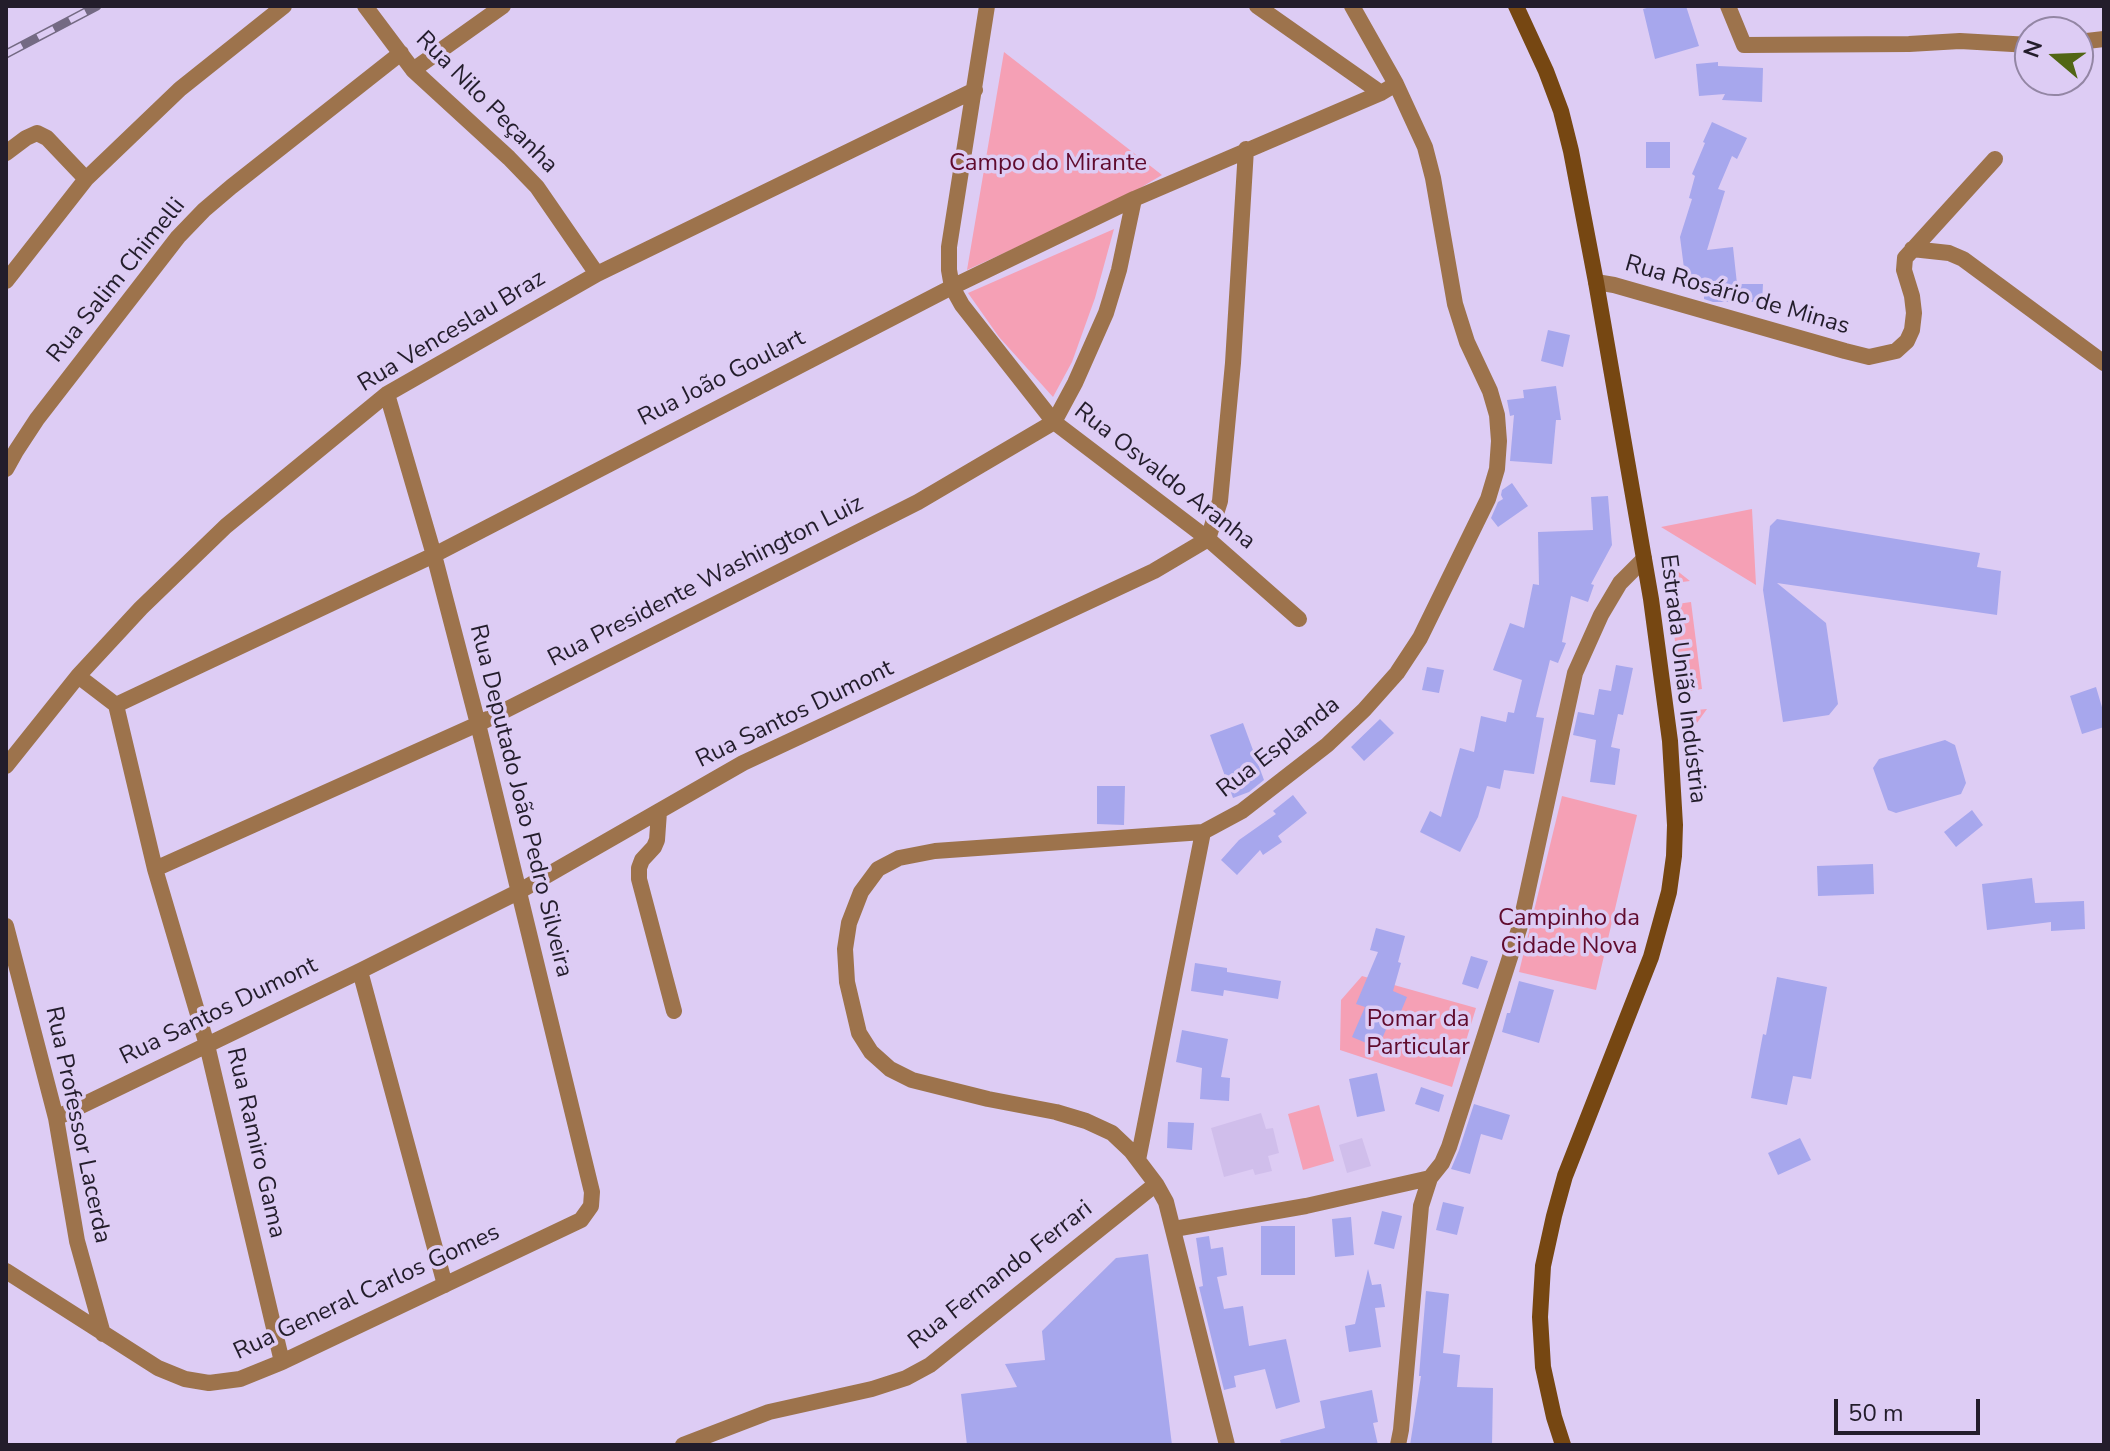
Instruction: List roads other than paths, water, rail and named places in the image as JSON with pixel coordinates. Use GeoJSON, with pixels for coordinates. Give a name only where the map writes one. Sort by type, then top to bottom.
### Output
{"type":"FeatureCollection","features":[{"type":"Feature","properties":{"kind":"main road","name":"Estrada União Indústria"},"geometry":{"type":"LineString","coordinates":[[1516,6],[1546,71],[1571,151],[1644,559],[1670,741],[1675,825],[1669,892],[1651,957],[1565,1176],[1543,1266],[1540,1317],[1543,1367],[1563,1445]]}},
{"type":"Feature","properties":{"kind":"street"},"geometry":{"type":"LineString","coordinates":[[6,281],[86,179],[180,89],[284,6]]}},
{"type":"Feature","properties":{"kind":"street","name":"Rua Nilo Peçanha"},"geometry":{"type":"LineString","coordinates":[[365,6],[413,70],[537,187],[597,274]]}},
{"type":"Feature","properties":{"kind":"street"},"geometry":{"type":"LineString","coordinates":[[413,70],[503,6]]}},
{"type":"Feature","properties":{"kind":"street"},"geometry":{"type":"LineString","coordinates":[[952,287],[949,247],[987,6]]}},
{"type":"Feature","properties":{"kind":"street"},"geometry":{"type":"LineString","coordinates":[[1257,6],[1389,89]]}},
{"type":"Feature","properties":{"kind":"street","name":"Rua Esplanda"},"geometry":{"type":"LineString","coordinates":[[1227,1445],[1166,1202],[1138,1160],[1112,1133],[1086,1121],[912,1080],[890,1069],[871,1052],[859,1033],[847,982],[845,949],[849,923],[861,892],[878,869],[899,858],[935,851],[1203,832],[1242,811],[1327,745],[1364,710],[1397,673],[1420,638],[1488,499],[1497,469],[1497,415],[1455,304],[1425,147],[1389,89],[1352,6]]}},
{"type":"Feature","properties":{"kind":"street"},"geometry":{"type":"LineString","coordinates":[[1728,6],[1744,45],[1960,41],[2014,44]]}},
{"type":"Feature","properties":{"kind":"street","name":"Rua Salim Chimelli"},"geometry":{"type":"LineString","coordinates":[[6,469],[37,419],[178,237],[231,187],[401,53]]}},
{"type":"Feature","properties":{"kind":"street","name":"Rua João Goulart"},"geometry":{"type":"LineString","coordinates":[[116,705],[434,555],[952,287],[1134,199],[1389,89]]}},
{"type":"Feature","properties":{"kind":"street","name":"Rua Venceslau Braz"},"geometry":{"type":"LineString","coordinates":[[6,766],[78,676],[141,608],[226,526],[387,394],[597,274],[975,90]]}},
{"type":"Feature","properties":{"kind":"street"},"geometry":{"type":"LineString","coordinates":[[6,153],[37,133],[47,138],[86,179]]}},
{"type":"Feature","properties":{"kind":"street"},"geometry":{"type":"LineString","coordinates":[[1208,539],[1220,501],[1233,363],[1246,149]]}},
{"type":"Feature","properties":{"kind":"street"},"geometry":{"type":"LineString","coordinates":[[1912,249],[1995,159]]}},
{"type":"Feature","properties":{"kind":"street"},"geometry":{"type":"LineString","coordinates":[[1054,422],[1106,313],[1134,199]]}},
{"type":"Feature","properties":{"kind":"street"},"geometry":{"type":"LineString","coordinates":[[1912,249],[1949,253],[1963,259],[2104,363]]}},
{"type":"Feature","properties":{"kind":"street","name":"Rua Rosário de Minas"},"geometry":{"type":"LineString","coordinates":[[1596,282],[1869,357],[1896,351],[1907,341],[1912,330],[1912,296],[1904,270],[1905,258],[1912,249]]}},
{"type":"Feature","properties":{"kind":"street","name":"Rua Osvaldo Aranha"},"geometry":{"type":"LineString","coordinates":[[952,287],[962,305],[1054,422],[1208,539],[1299,619]]}},
{"type":"Feature","properties":{"kind":"street","name":"Rua Deputado João Pedro Silveira"},"geometry":{"type":"LineString","coordinates":[[387,394],[434,555],[478,724],[592,1192],[591,1206],[581,1220]]}},
{"type":"Feature","properties":{"kind":"street","name":"Rua Presidente Washington Luiz"},"geometry":{"type":"LineString","coordinates":[[155,869],[478,724],[918,502],[1054,422]]}},
{"type":"Feature","properties":{"kind":"street","name":"Rua Santos Dumont"},"geometry":{"type":"LineString","coordinates":[[56,1118],[518,892],[743,763],[1154,571],[1208,539]]}},
{"type":"Feature","properties":{"kind":"street"},"geometry":{"type":"LineString","coordinates":[[1398,1445],[1421,1206],[1430,1178],[1449,1147],[1520,926],[1575,673],[1601,615],[1620,583],[1644,559]]}},
{"type":"Feature","properties":{"kind":"street"},"geometry":{"type":"LineString","coordinates":[[78,676],[116,705]]}},
{"type":"Feature","properties":{"kind":"street","name":"Rua Ramiro Gama"},"geometry":{"type":"LineString","coordinates":[[116,705],[155,869],[207,1045],[282,1362]]}},
{"type":"Feature","properties":{"kind":"street"},"geometry":{"type":"LineString","coordinates":[[659,812],[657,840],[642,860],[639,879],[674,1011]]}},
{"type":"Feature","properties":{"kind":"street"},"geometry":{"type":"LineString","coordinates":[[1138,1160],[1203,832]]}},
{"type":"Feature","properties":{"kind":"street","name":"Rua Professor Lacerda"},"geometry":{"type":"LineString","coordinates":[[6,926],[56,1118],[77,1241],[103,1334]]}},
{"type":"Feature","properties":{"kind":"street"},"geometry":{"type":"LineString","coordinates":[[360,971],[445,1285]]}},
{"type":"Feature","properties":{"kind":"street"},"geometry":{"type":"LineString","coordinates":[[1174,1229],[1306,1206],[1430,1178]]}},
{"type":"Feature","properties":{"kind":"street","name":"Rua Fernando Ferrari"},"geometry":{"type":"LineString","coordinates":[[683,1445],[769,1412],[872,1389],[906,1378],[930,1365],[1156,1184]]}},
{"type":"Feature","properties":{"kind":"street","name":"Rua General Carlos Gomes"},"geometry":{"type":"LineString","coordinates":[[6,1271],[158,1368],[185,1379],[209,1383],[240,1379],[282,1362],[581,1220]]}},
{"type":"Feature","properties":{"kind":"railway"},"geometry":{"type":"LineString","coordinates":[[6,54],[97,6]]}},
{"type":"Feature","properties":{"kind":"park label","name":"Campo do Mirante"},"geometry":{"type":"Point","coordinates":[1048,164]}},
{"type":"Feature","properties":{"kind":"park label","name":"Campinho da Cidade Nova"},"geometry":{"type":"Point","coordinates":[1569,933]}},
{"type":"Feature","properties":{"kind":"park label","name":"Pomar da Particular"},"geometry":{"type":"Point","coordinates":[1418,1034]}}]}
